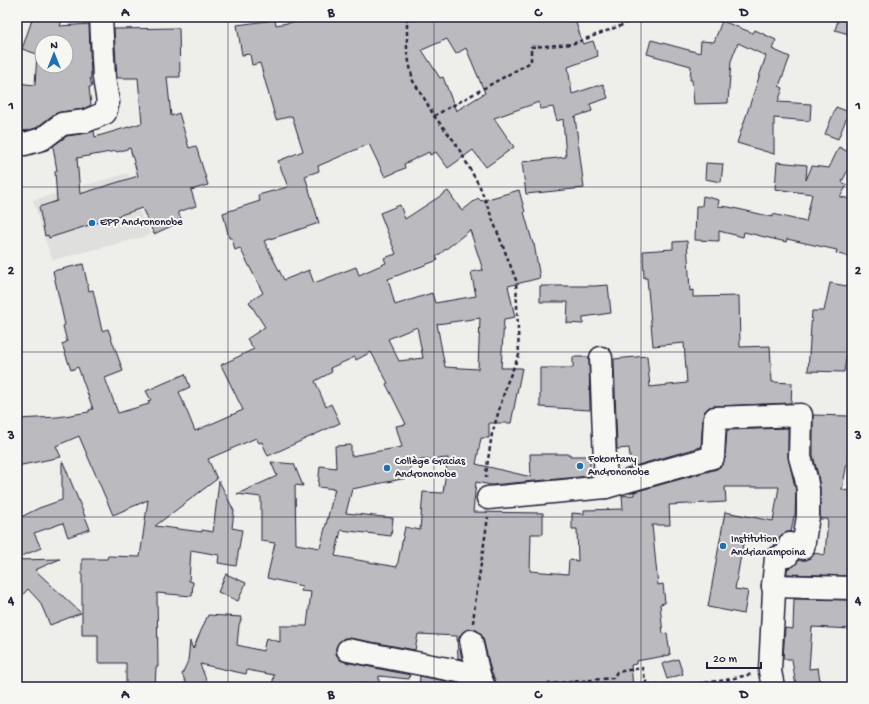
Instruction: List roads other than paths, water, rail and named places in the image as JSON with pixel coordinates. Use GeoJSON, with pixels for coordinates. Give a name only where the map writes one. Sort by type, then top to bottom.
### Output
{"type":"FeatureCollection","features":[{"type":"Feature","properties":{"kind":"street"},"geometry":{"type":"LineString","coordinates":[[17,140],[25,144],[42,139],[62,124],[86,121],[105,113],[108,102],[104,78],[101,17]]}},
{"type":"Feature","properties":{"kind":"street"},"geometry":{"type":"LineString","coordinates":[[601,358],[606,487]]}},
{"type":"Feature","properties":{"kind":"street"},"geometry":{"type":"LineString","coordinates":[[488,498],[606,487],[713,457],[715,418],[801,415],[800,457],[807,484],[808,516],[802,548],[790,544],[787,556],[776,558],[773,586],[772,679]]}},
{"type":"Feature","properties":{"kind":"street"},"geometry":{"type":"LineString","coordinates":[[773,586],[852,588]]}},
{"type":"Feature","properties":{"kind":"street"},"geometry":{"type":"LineString","coordinates":[[348,650],[482,681],[471,641]]}},
{"type":"Feature","properties":{"kind":"place","name":"EPP Andrononobe"},"geometry":{"type":"Point","coordinates":[92,223]}},
{"type":"Feature","properties":{"kind":"place","name":"Fokontany Andrononobe"},"geometry":{"type":"Point","coordinates":[580,466]}},
{"type":"Feature","properties":{"kind":"place","name":"Collège Gracias Andrononobe"},"geometry":{"type":"Point","coordinates":[387,468]}},
{"type":"Feature","properties":{"kind":"place","name":"Institution Andrianampoina"},"geometry":{"type":"Point","coordinates":[723,546]}}]}
